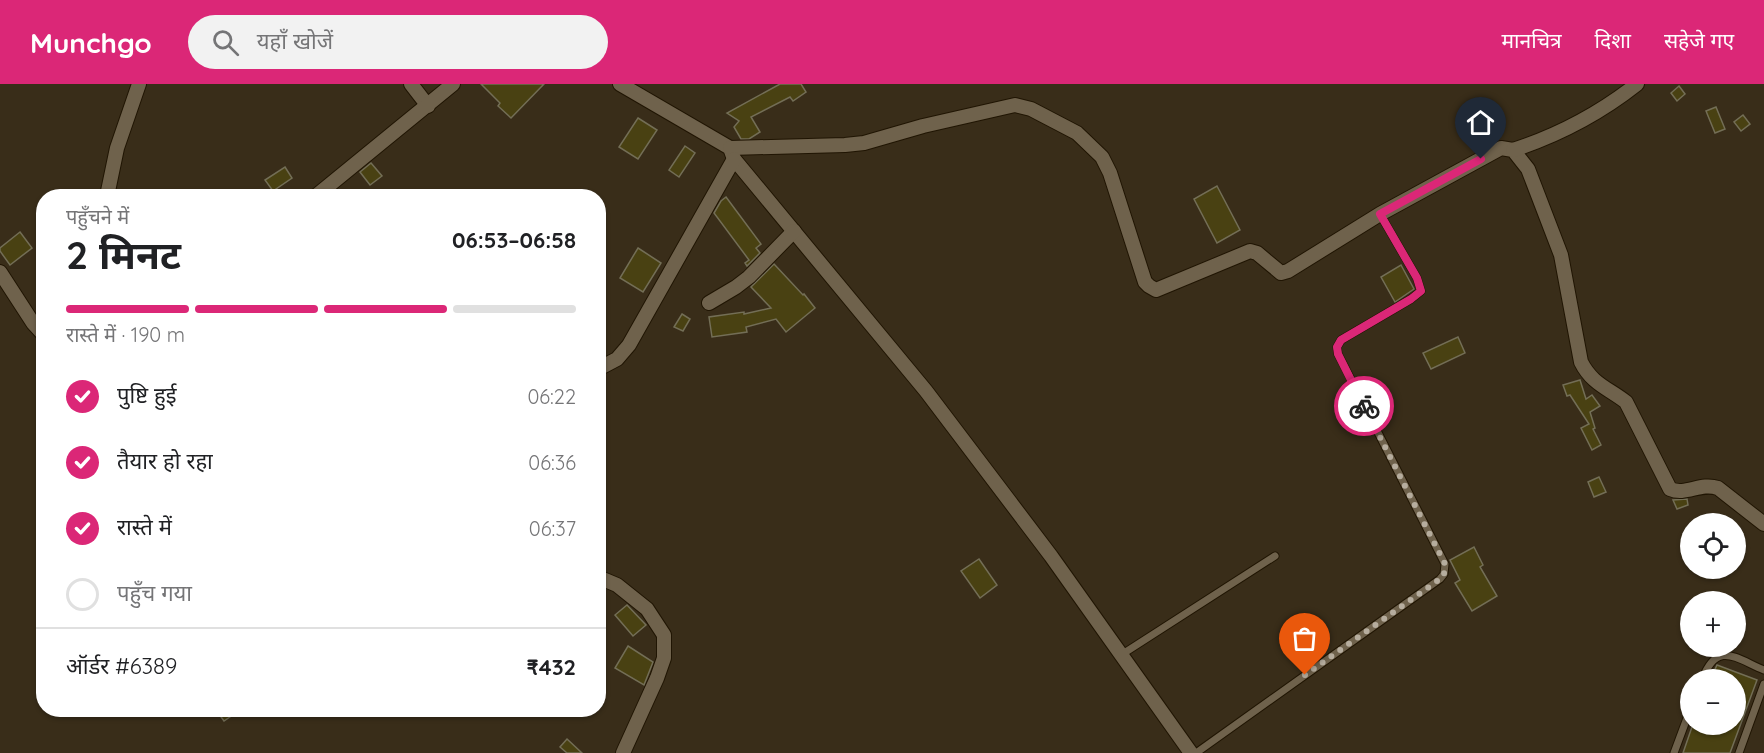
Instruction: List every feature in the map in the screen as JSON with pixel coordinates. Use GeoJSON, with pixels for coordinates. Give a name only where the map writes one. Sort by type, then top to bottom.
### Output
{"type":"FeatureCollection","features":[{"type":"Feature","properties":{"kind":"street"},"geometry":{"type":"LineString","coordinates":[[108,189],[117,148],[139,84]]}},
{"type":"Feature","properties":{"kind":"street"},"geometry":{"type":"LineString","coordinates":[[411,84],[428,106]]}},
{"type":"Feature","properties":{"kind":"street"},"geometry":{"type":"LineString","coordinates":[[325,189],[453,84]]}},
{"type":"Feature","properties":{"kind":"street"},"geometry":{"type":"LineString","coordinates":[[620,84],[732,153],[926,391],[1051,556],[1191,753]]}},
{"type":"Feature","properties":{"kind":"street"},"geometry":{"type":"LineString","coordinates":[[732,153],[845,145],[879,139],[998,108],[1015,105],[1032,109],[1077,133],[1102,157],[1110,173],[1145,282],[1155,290],[1251,251],[1257,253],[1281,273],[1288,271],[1380,214],[1501,148],[1513,150],[1545,140],[1574,125],[1637,84]]}},
{"type":"Feature","properties":{"kind":"street"},"geometry":{"type":"LineString","coordinates":[[1513,150],[1528,169],[1561,255],[1581,362],[1586,373],[1594,382],[1626,402],[1670,489],[1677,492],[1710,485],[1718,488],[1764,524]]}},
{"type":"Feature","properties":{"kind":"street"},"geometry":{"type":"LineString","coordinates":[[606,365],[616,359],[629,345],[732,153]]}},
{"type":"Feature","properties":{"kind":"street"},"geometry":{"type":"LineString","coordinates":[[709,303],[749,277],[794,231]]}},
{"type":"Feature","properties":{"kind":"street"},"geometry":{"type":"LineString","coordinates":[[0,272],[36,326]]}},
{"type":"Feature","properties":{"kind":"street"},"geometry":{"type":"LineString","coordinates":[[606,580],[617,585],[647,609],[664,635],[664,658],[657,678],[622,753]]}},
{"type":"Feature","properties":{"kind":"lane"},"geometry":{"type":"LineString","coordinates":[[1196,753],[1444,574],[1445,564],[1338,354],[1337,347],[1341,340],[1421,291],[1417,278],[1380,214]]}},
{"type":"Feature","properties":{"kind":"lane"},"geometry":{"type":"LineString","coordinates":[[1121,655],[1275,556]]}},
{"type":"Feature","properties":{"kind":"lane"},"geometry":{"type":"LineString","coordinates":[[1708,669],[1712,660],[1719,655],[1727,655],[1764,670]]}},
{"type":"Feature","properties":{"kind":"lane"},"geometry":{"type":"LineString","coordinates":[[1739,753],[1764,684]]}},
{"type":"Feature","properties":{"kind":"lane"},"geometry":{"type":"LineString","coordinates":[[1674,753],[1681,735]]}},
{"type":"Feature","properties":{"kind":"building"},"geometry":{"type":"Polygon","coordinates":[[[481,84],[544,84],[511,118],[498,106],[500,103],[481,84]]]}},
{"type":"Feature","properties":{"kind":"building"},"geometry":{"type":"Polygon","coordinates":[[[780,84],[801,84],[806,92],[793,101],[790,97],[751,117],[760,132],[749,139],[741,139],[734,127],[739,121],[727,113],[780,84]]]}},
{"type":"Feature","properties":{"kind":"building"},"geometry":{"type":"Polygon","coordinates":[[[1679,86],[1685,94],[1677,101],[1671,93],[1679,86]]]}},
{"type":"Feature","properties":{"kind":"building"},"geometry":{"type":"Polygon","coordinates":[[[1716,107],[1725,129],[1715,133],[1706,111],[1716,107]]]}},
{"type":"Feature","properties":{"kind":"building"},"geometry":{"type":"Polygon","coordinates":[[[1743,115],[1750,124],[1741,131],[1734,122],[1743,115]]]}},
{"type":"Feature","properties":{"kind":"building"},"geometry":{"type":"Polygon","coordinates":[[[638,118],[657,130],[638,159],[619,147],[638,118]]]}},
{"type":"Feature","properties":{"kind":"building"},"geometry":{"type":"Polygon","coordinates":[[[685,146],[695,153],[679,177],[669,170],[685,146]]]}},
{"type":"Feature","properties":{"kind":"building"},"geometry":{"type":"Polygon","coordinates":[[[371,163],[382,176],[370,185],[360,172],[371,163]]]}},
{"type":"Feature","properties":{"kind":"building"},"geometry":{"type":"Polygon","coordinates":[[[285,167],[292,178],[276,189],[272,189],[265,180],[285,167]]]}},
{"type":"Feature","properties":{"kind":"building"},"geometry":{"type":"Polygon","coordinates":[[[1217,186],[1240,230],[1217,243],[1194,199],[1217,186]]]}},
{"type":"Feature","properties":{"kind":"building"},"geometry":{"type":"Polygon","coordinates":[[[726,197],[761,244],[756,248],[760,253],[747,266],[745,263],[749,260],[714,213],[726,197]]]}},
{"type":"Feature","properties":{"kind":"building"},"geometry":{"type":"Polygon","coordinates":[[[20,232],[32,248],[10,265],[0,248],[20,232]]]}},
{"type":"Feature","properties":{"kind":"building"},"geometry":{"type":"Polygon","coordinates":[[[638,248],[661,263],[643,292],[620,278],[638,248]]]}},
{"type":"Feature","properties":{"kind":"building"},"geometry":{"type":"Polygon","coordinates":[[[774,264],[815,308],[786,332],[776,319],[746,327],[747,332],[712,337],[709,317],[744,312],[744,314],[771,308],[751,287],[774,264]]]}},
{"type":"Feature","properties":{"kind":"building"},"geometry":{"type":"Polygon","coordinates":[[[1401,265],[1414,289],[1395,302],[1381,277],[1401,265]]]}},
{"type":"Feature","properties":{"kind":"building"},"geometry":{"type":"Polygon","coordinates":[[[682,314],[690,319],[683,331],[674,327],[682,314]]]}},
{"type":"Feature","properties":{"kind":"building"},"geometry":{"type":"Polygon","coordinates":[[[1458,337],[1465,353],[1431,369],[1423,353],[1458,337]]]}},
{"type":"Feature","properties":{"kind":"building"},"geometry":{"type":"Polygon","coordinates":[[[1580,380],[1586,399],[1592,395],[1600,406],[1590,412],[1595,428],[1593,429],[1601,445],[1592,450],[1581,428],[1589,424],[1570,395],[1567,396],[1563,385],[1580,380]]]}},
{"type":"Feature","properties":{"kind":"building"},"geometry":{"type":"Polygon","coordinates":[[[1599,477],[1606,492],[1594,497],[1588,482],[1599,477]]]}},
{"type":"Feature","properties":{"kind":"building"},"geometry":{"type":"Polygon","coordinates":[[[1687,499],[1688,505],[1677,509],[1673,500],[1687,499]]]}},
{"type":"Feature","properties":{"kind":"building"},"geometry":{"type":"Polygon","coordinates":[[[1474,547],[1483,565],[1480,567],[1497,596],[1472,611],[1455,583],[1460,580],[1450,560],[1474,547]]]}},
{"type":"Feature","properties":{"kind":"building"},"geometry":{"type":"Polygon","coordinates":[[[979,559],[997,585],[980,598],[961,571],[979,559]]]}},
{"type":"Feature","properties":{"kind":"building"},"geometry":{"type":"Polygon","coordinates":[[[627,605],[646,625],[633,636],[615,615],[627,605]]]}},
{"type":"Feature","properties":{"kind":"building"},"geometry":{"type":"Polygon","coordinates":[[[628,646],[653,662],[644,685],[615,668],[628,646]]]}},
{"type":"Feature","properties":{"kind":"building"},"geometry":{"type":"Polygon","coordinates":[[[1717,665],[1728,669],[1715,669],[1717,665]]]}},
{"type":"Feature","properties":{"kind":"building"},"geometry":{"type":"Polygon","coordinates":[[[1746,676],[1757,680],[1746,710],[1746,676]]]}},
{"type":"Feature","properties":{"kind":"building"},"geometry":{"type":"Polygon","coordinates":[[[1689,735],[1737,735],[1730,753],[1683,753],[1689,735]]]}},
{"type":"Feature","properties":{"kind":"building"},"geometry":{"type":"Polygon","coordinates":[[[567,739],[582,753],[567,753],[560,747],[567,739]]]}},
{"type":"Feature","properties":{"kind":"way so far"},"geometry":{"type":"LineString","coordinates":[[1305,675],[1444,574],[1445,564],[1364,406]]}},
{"type":"Feature","properties":{"kind":"route"},"geometry":{"type":"LineString","coordinates":[[1364,406],[1339,359],[1337,347],[1341,340],[1421,291],[1417,278],[1380,214],[1481,159]]}}]}
